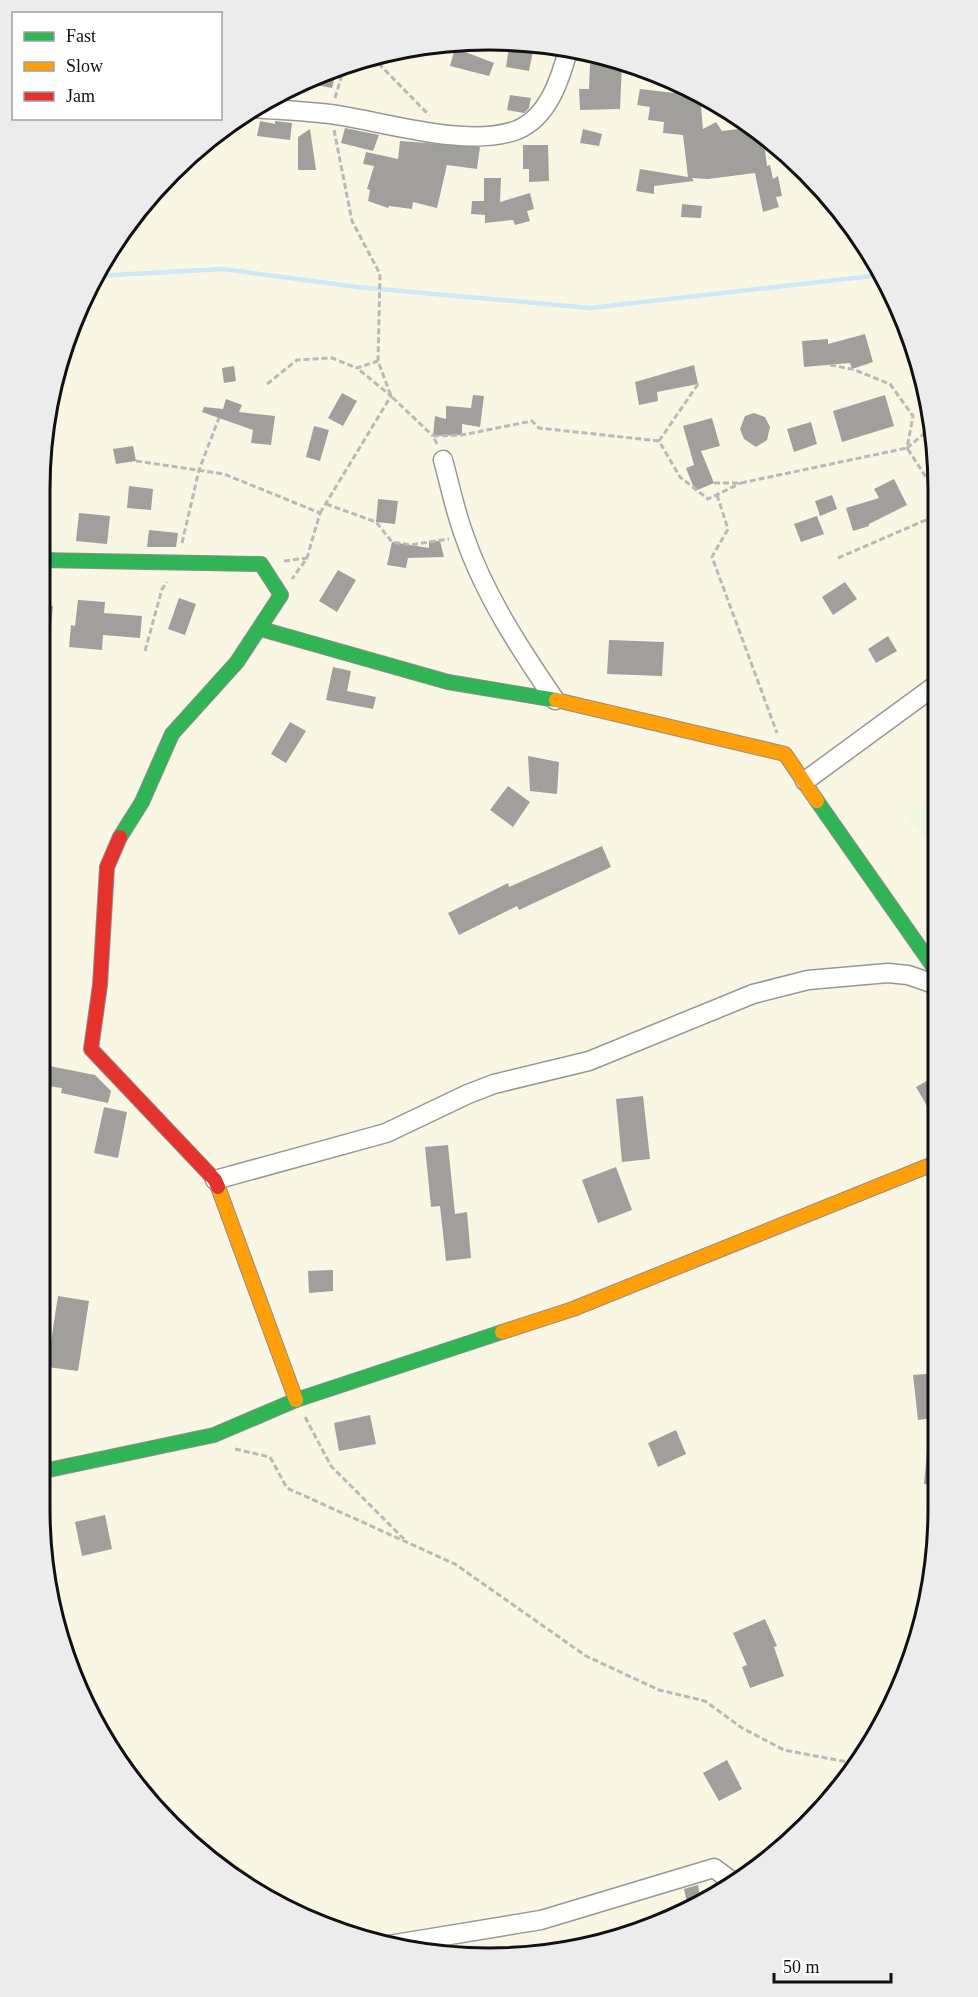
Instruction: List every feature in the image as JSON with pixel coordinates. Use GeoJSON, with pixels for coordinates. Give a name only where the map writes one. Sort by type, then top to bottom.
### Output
{"type":"FeatureCollection","features":[{"type":"Feature","properties":{"kind":"street"},"geometry":{"type":"LineString","coordinates":[[267,109],[331,114],[448,134],[484,136],[517,130],[530,122],[544,108],[553,92],[565,56]]}},
{"type":"Feature","properties":{"kind":"street"},"geometry":{"type":"LineString","coordinates":[[443,460],[464,536],[496,605],[528,660],[555,700]]}},
{"type":"Feature","properties":{"kind":"street"},"geometry":{"type":"LineString","coordinates":[[50,560],[261,564],[281,595],[261,629],[237,662],[172,734],[164,747],[141,803],[112,850],[106,867],[100,985],[91,1049],[215,1180],[296,1400]]}},
{"type":"Feature","properties":{"kind":"street"},"geometry":{"type":"LineString","coordinates":[[261,629],[448,682],[555,700],[785,754],[928,959]]}},
{"type":"Feature","properties":{"kind":"street"},"geometry":{"type":"LineString","coordinates":[[805,781],[928,692]]}},
{"type":"Feature","properties":{"kind":"street"},"geometry":{"type":"LineString","coordinates":[[215,1180],[386,1133],[494,1084],[589,1061],[753,994],[808,980],[888,973],[908,975],[928,982]]}},
{"type":"Feature","properties":{"kind":"street"},"geometry":{"type":"LineString","coordinates":[[50,1470],[214,1435],[296,1400],[573,1309],[928,1166]]}},
{"type":"Feature","properties":{"kind":"street"},"geometry":{"type":"LineString","coordinates":[[414,1941],[541,1920],[714,1868],[726,1877]]}},
{"type":"Feature","properties":{"kind":"path"},"geometry":{"type":"LineString","coordinates":[[378,63],[448,134]]}},
{"type":"Feature","properties":{"kind":"path"},"geometry":{"type":"LineString","coordinates":[[342,75],[331,114],[352,220],[380,274],[378,360],[391,396]]}},
{"type":"Feature","properties":{"kind":"path"},"geometry":{"type":"LineString","coordinates":[[267,384],[297,360],[332,358],[357,368],[391,396],[433,436],[443,460]]}},
{"type":"Feature","properties":{"kind":"path"},"geometry":{"type":"LineString","coordinates":[[357,368],[378,360]]}},
{"type":"Feature","properties":{"kind":"path"},"geometry":{"type":"LineString","coordinates":[[830,365],[852,369],[890,384],[913,416],[907,448],[928,480]]}},
{"type":"Feature","properties":{"kind":"path"},"geometry":{"type":"LineString","coordinates":[[659,441],[698,384]]}},
{"type":"Feature","properties":{"kind":"path"},"geometry":{"type":"LineString","coordinates":[[281,595],[307,558],[320,513],[391,396]]}},
{"type":"Feature","properties":{"kind":"path"},"geometry":{"type":"LineString","coordinates":[[145,651],[162,590],[178,564],[199,470],[219,418]]}},
{"type":"Feature","properties":{"kind":"path"},"geometry":{"type":"LineString","coordinates":[[433,436],[462,435],[532,421],[539,428],[659,441]]}},
{"type":"Feature","properties":{"kind":"path"},"geometry":{"type":"LineString","coordinates":[[714,483],[741,483],[907,448],[925,433]]}},
{"type":"Feature","properties":{"kind":"path"},"geometry":{"type":"LineString","coordinates":[[659,441],[680,477],[708,499],[741,483]]}},
{"type":"Feature","properties":{"kind":"path"},"geometry":{"type":"LineString","coordinates":[[135,460],[224,474],[320,513]]}},
{"type":"Feature","properties":{"kind":"path"},"geometry":{"type":"LineString","coordinates":[[717,495],[728,529],[712,557],[785,754]]}},
{"type":"Feature","properties":{"kind":"path"},"geometry":{"type":"LineString","coordinates":[[326,504],[375,522],[392,542],[410,545],[464,536]]}},
{"type":"Feature","properties":{"kind":"path"},"geometry":{"type":"LineString","coordinates":[[838,558],[928,519]]}},
{"type":"Feature","properties":{"kind":"path"},"geometry":{"type":"LineString","coordinates":[[296,1400],[331,1466],[407,1542]]}},
{"type":"Feature","properties":{"kind":"path"},"geometry":{"type":"LineString","coordinates":[[214,1435],[230,1447],[270,1457],[287,1488],[455,1564],[586,1656],[659,1690],[705,1701],[742,1728],[784,1750],[847,1762]]}},
{"type":"Feature","properties":{"kind":"shaded area"},"geometry":{"type":"Polygon","coordinates":[[[460,50],[518,50],[603,64],[657,83],[709,108],[757,140],[800,178],[838,221],[870,269],[895,321],[914,375],[925,432],[928,460],[928,1537],[914,1622],[895,1676],[870,1728],[838,1776],[819,1798],[800,1819],[757,1857],[709,1889],[657,1914],[603,1933],[575,1939],[518,1947],[460,1947],[432,1944],[375,1933],[295,1902],[269,1889],[221,1857],[178,1819],[140,1776],[108,1728],[95,1702],[64,1622],[50,1537],[50,460],[64,375],[83,321],[108,269],[140,221],[178,178],[221,140],[269,108],[321,83],[375,64],[432,53],[460,50]]]}},
{"type":"Feature","properties":{"kind":"green space"},"geometry":{"type":"Polygon","coordinates":[[[928,798],[928,841],[907,817],[928,798]]]}},
{"type":"Feature","properties":{"kind":"building"},"geometry":{"type":"Polygon","coordinates":[[[460,50],[494,63],[489,76],[450,66],[454,51],[460,50]]]}},
{"type":"Feature","properties":{"kind":"building"},"geometry":{"type":"Polygon","coordinates":[[[509,50],[533,52],[529,71],[506,67],[509,50]]]}},
{"type":"Feature","properties":{"kind":"building"},"geometry":{"type":"Polygon","coordinates":[[[590,64],[601,64],[622,70],[620,109],[580,110],[579,89],[589,89],[590,64]]]}},
{"type":"Feature","properties":{"kind":"building"},"geometry":{"type":"Polygon","coordinates":[[[334,78],[332,88],[317,85],[334,78]]]}},
{"type":"Feature","properties":{"kind":"building"},"geometry":{"type":"Polygon","coordinates":[[[640,89],[680,94],[701,104],[703,129],[716,122],[722,131],[740,129],[757,140],[765,147],[767,166],[770,165],[773,179],[778,176],[782,196],[776,197],[779,207],[763,212],[755,173],[708,179],[692,178],[694,181],[654,186],[654,194],[636,191],[640,169],[688,177],[683,135],[663,133],[664,122],[648,120],[650,107],[637,105],[640,89]]]}},
{"type":"Feature","properties":{"kind":"building"},"geometry":{"type":"Polygon","coordinates":[[[510,95],[531,98],[529,108],[524,113],[507,110],[510,95]]]}},
{"type":"Feature","properties":{"kind":"building"},"geometry":{"type":"Polygon","coordinates":[[[260,121],[275,124],[275,121],[292,123],[290,140],[257,136],[260,121]]]}},
{"type":"Feature","properties":{"kind":"building"},"geometry":{"type":"Polygon","coordinates":[[[345,128],[379,135],[373,151],[341,143],[345,128]]]}},
{"type":"Feature","properties":{"kind":"building"},"geometry":{"type":"Polygon","coordinates":[[[310,129],[316,170],[298,170],[298,137],[310,129]]]}},
{"type":"Feature","properties":{"kind":"building"},"geometry":{"type":"Polygon","coordinates":[[[583,129],[602,134],[599,146],[580,143],[583,129]]]}},
{"type":"Feature","properties":{"kind":"building"},"geometry":{"type":"Polygon","coordinates":[[[400,141],[480,147],[477,169],[447,165],[437,208],[413,202],[412,209],[389,206],[388,208],[368,201],[370,190],[367,189],[374,166],[363,164],[366,152],[398,159],[400,141]]]}},
{"type":"Feature","properties":{"kind":"building"},"geometry":{"type":"Polygon","coordinates":[[[523,145],[548,145],[549,181],[529,182],[529,169],[523,169],[523,145]]]}},
{"type":"Feature","properties":{"kind":"building"},"geometry":{"type":"Polygon","coordinates":[[[484,178],[501,178],[500,202],[530,193],[534,209],[527,211],[530,221],[515,225],[513,220],[485,223],[485,215],[471,214],[472,201],[484,201],[484,178]]]}},
{"type":"Feature","properties":{"kind":"building"},"geometry":{"type":"Polygon","coordinates":[[[682,204],[702,206],[701,218],[681,217],[682,204]]]}},
{"type":"Feature","properties":{"kind":"building"},"geometry":{"type":"Polygon","coordinates":[[[865,334],[873,362],[852,369],[850,363],[804,367],[802,341],[828,339],[828,344],[865,334]]]}},
{"type":"Feature","properties":{"kind":"building"},"geometry":{"type":"Polygon","coordinates":[[[694,365],[698,384],[657,392],[658,401],[639,405],[635,382],[694,365]]]}},
{"type":"Feature","properties":{"kind":"building"},"geometry":{"type":"Polygon","coordinates":[[[234,366],[236,381],[224,383],[222,368],[234,366]]]}},
{"type":"Feature","properties":{"kind":"building"},"geometry":{"type":"Polygon","coordinates":[[[342,393],[357,401],[343,426],[328,418],[342,393]]]}},
{"type":"Feature","properties":{"kind":"building"},"geometry":{"type":"Polygon","coordinates":[[[473,395],[484,396],[480,427],[462,424],[462,435],[433,436],[435,416],[446,419],[446,406],[471,408],[473,395]]]}},
{"type":"Feature","properties":{"kind":"building"},"geometry":{"type":"Polygon","coordinates":[[[885,395],[894,426],[842,442],[833,411],[885,395]]]}},
{"type":"Feature","properties":{"kind":"building"},"geometry":{"type":"Polygon","coordinates":[[[226,399],[242,405],[239,412],[275,416],[271,445],[251,443],[253,430],[202,412],[204,407],[223,409],[226,399]]]}},
{"type":"Feature","properties":{"kind":"building"},"geometry":{"type":"Polygon","coordinates":[[[754,413],[765,417],[770,427],[767,440],[756,447],[744,439],[740,429],[745,416],[754,413]]]}},
{"type":"Feature","properties":{"kind":"building"},"geometry":{"type":"Polygon","coordinates":[[[712,418],[720,446],[701,451],[714,483],[695,491],[686,468],[694,465],[683,426],[712,418]]]}},
{"type":"Feature","properties":{"kind":"building"},"geometry":{"type":"Polygon","coordinates":[[[811,422],[817,444],[794,452],[787,429],[811,422]]]}},
{"type":"Feature","properties":{"kind":"building"},"geometry":{"type":"Polygon","coordinates":[[[314,426],[329,430],[320,461],[306,457],[314,426]]]}},
{"type":"Feature","properties":{"kind":"building"},"geometry":{"type":"Polygon","coordinates":[[[133,446],[136,461],[116,464],[113,449],[133,446]]]}},
{"type":"Feature","properties":{"kind":"building"},"geometry":{"type":"Polygon","coordinates":[[[894,479],[907,505],[869,526],[853,531],[846,508],[879,498],[874,489],[894,479]]]}},
{"type":"Feature","properties":{"kind":"building"},"geometry":{"type":"Polygon","coordinates":[[[129,486],[153,489],[151,510],[127,508],[129,486]]]}},
{"type":"Feature","properties":{"kind":"building"},"geometry":{"type":"Polygon","coordinates":[[[832,495],[837,509],[820,516],[815,501],[832,495]]]}},
{"type":"Feature","properties":{"kind":"building"},"geometry":{"type":"Polygon","coordinates":[[[378,499],[398,501],[395,524],[376,522],[378,499]]]}},
{"type":"Feature","properties":{"kind":"building"},"geometry":{"type":"Polygon","coordinates":[[[79,513],[110,516],[107,544],[76,541],[79,513]]]}},
{"type":"Feature","properties":{"kind":"building"},"geometry":{"type":"Polygon","coordinates":[[[817,516],[824,534],[801,542],[794,524],[817,516]]]}},
{"type":"Feature","properties":{"kind":"building"},"geometry":{"type":"Polygon","coordinates":[[[149,530],[178,533],[176,547],[147,547],[149,530]]]}},
{"type":"Feature","properties":{"kind":"building"},"geometry":{"type":"Polygon","coordinates":[[[429,541],[440,541],[444,557],[408,558],[406,568],[387,565],[392,542],[429,548],[429,541]]]}},
{"type":"Feature","properties":{"kind":"building"},"geometry":{"type":"Polygon","coordinates":[[[338,570],[356,580],[337,612],[319,601],[338,570]]]}},
{"type":"Feature","properties":{"kind":"building"},"geometry":{"type":"Polygon","coordinates":[[[845,582],[857,599],[833,615],[822,597],[845,582]]]}},
{"type":"Feature","properties":{"kind":"building"},"geometry":{"type":"Polygon","coordinates":[[[179,598],[196,604],[185,635],[168,629],[179,598]]]}},
{"type":"Feature","properties":{"kind":"building"},"geometry":{"type":"Polygon","coordinates":[[[78,600],[105,602],[104,613],[142,616],[140,638],[103,635],[102,650],[69,647],[71,625],[75,626],[78,600]]]}},
{"type":"Feature","properties":{"kind":"building"},"geometry":{"type":"Polygon","coordinates":[[[50,606],[53,606],[50,627],[50,606]]]}},
{"type":"Feature","properties":{"kind":"building"},"geometry":{"type":"Polygon","coordinates":[[[888,636],[897,651],[876,663],[868,649],[888,636]]]}},
{"type":"Feature","properties":{"kind":"building"},"geometry":{"type":"Polygon","coordinates":[[[609,640],[664,642],[662,676],[607,674],[609,640]]]}},
{"type":"Feature","properties":{"kind":"building"},"geometry":{"type":"Polygon","coordinates":[[[333,667],[351,671],[347,691],[376,697],[373,709],[326,700],[333,667]]]}},
{"type":"Feature","properties":{"kind":"building"},"geometry":{"type":"Polygon","coordinates":[[[290,722],[306,731],[286,763],[271,754],[290,722]]]}},
{"type":"Feature","properties":{"kind":"building"},"geometry":{"type":"Polygon","coordinates":[[[528,756],[559,762],[557,794],[530,791],[528,756]]]}},
{"type":"Feature","properties":{"kind":"building"},"geometry":{"type":"Polygon","coordinates":[[[508,786],[530,802],[513,827],[490,810],[508,786]]]}},
{"type":"Feature","properties":{"kind":"building"},"geometry":{"type":"Polygon","coordinates":[[[602,846],[611,867],[519,910],[517,906],[459,935],[448,913],[508,883],[509,887],[602,846]]]}},
{"type":"Feature","properties":{"kind":"building"},"geometry":{"type":"Polygon","coordinates":[[[50,1066],[95,1075],[111,1091],[108,1103],[61,1093],[62,1088],[50,1086],[50,1066]]]}},
{"type":"Feature","properties":{"kind":"building"},"geometry":{"type":"Polygon","coordinates":[[[928,1080],[927,1106],[916,1087],[928,1080]]]}},
{"type":"Feature","properties":{"kind":"building"},"geometry":{"type":"Polygon","coordinates":[[[643,1096],[650,1159],[622,1162],[616,1099],[643,1096]]]}},
{"type":"Feature","properties":{"kind":"building"},"geometry":{"type":"Polygon","coordinates":[[[104,1107],[127,1112],[118,1158],[94,1153],[104,1107]]]}},
{"type":"Feature","properties":{"kind":"building"},"geometry":{"type":"Polygon","coordinates":[[[448,1145],[455,1214],[467,1212],[471,1258],[446,1261],[440,1206],[431,1207],[425,1147],[448,1145]]]}},
{"type":"Feature","properties":{"kind":"building"},"geometry":{"type":"Polygon","coordinates":[[[616,1167],[632,1210],[598,1223],[582,1180],[616,1167]]]}},
{"type":"Feature","properties":{"kind":"building"},"geometry":{"type":"Polygon","coordinates":[[[333,1270],[333,1291],[309,1293],[308,1271],[333,1270]]]}},
{"type":"Feature","properties":{"kind":"building"},"geometry":{"type":"Polygon","coordinates":[[[58,1296],[89,1301],[78,1371],[50,1367],[50,1348],[58,1296]]]}},
{"type":"Feature","properties":{"kind":"building"},"geometry":{"type":"Polygon","coordinates":[[[928,1374],[928,1419],[918,1420],[913,1375],[928,1374]]]}},
{"type":"Feature","properties":{"kind":"building"},"geometry":{"type":"Polygon","coordinates":[[[370,1415],[376,1444],[339,1451],[334,1423],[370,1415]]]}},
{"type":"Feature","properties":{"kind":"building"},"geometry":{"type":"Polygon","coordinates":[[[676,1430],[686,1454],[658,1467],[648,1443],[676,1430]]]}},
{"type":"Feature","properties":{"kind":"building"},"geometry":{"type":"Polygon","coordinates":[[[928,1441],[928,1484],[924,1484],[928,1441]]]}},
{"type":"Feature","properties":{"kind":"building"},"geometry":{"type":"Polygon","coordinates":[[[105,1515],[112,1549],[82,1556],[75,1522],[105,1515]]]}},
{"type":"Feature","properties":{"kind":"building"},"geometry":{"type":"Polygon","coordinates":[[[765,1619],[777,1646],[774,1647],[784,1676],[750,1688],[742,1667],[747,1665],[733,1633],[765,1619]]]}},
{"type":"Feature","properties":{"kind":"building"},"geometry":{"type":"Polygon","coordinates":[[[727,1760],[742,1789],[719,1801],[703,1773],[727,1760]]]}},
{"type":"Feature","properties":{"kind":"building"},"geometry":{"type":"Polygon","coordinates":[[[698,1885],[699,1894],[687,1900],[684,1889],[698,1885]]]}},
{"type":"Feature","properties":{"kind":"waterway"},"geometry":{"type":"LineString","coordinates":[[105,275],[223,269],[357,287],[590,308],[873,276]]}},
{"type":"Feature","properties":{"kind":"traffic: fast"},"geometry":{"type":"LineString","coordinates":[[50,560],[261,564],[281,595],[237,662],[172,734],[142,802],[120,837]]}},
{"type":"Feature","properties":{"kind":"traffic: fast"},"geometry":{"type":"LineString","coordinates":[[261,629],[448,682],[556,700]]}},
{"type":"Feature","properties":{"kind":"traffic: fast"},"geometry":{"type":"LineString","coordinates":[[817,801],[928,959]]}},
{"type":"Feature","properties":{"kind":"traffic: fast"},"geometry":{"type":"LineString","coordinates":[[50,1470],[214,1435],[296,1400],[502,1332]]}},
{"type":"Feature","properties":{"kind":"traffic: slow"},"geometry":{"type":"LineString","coordinates":[[556,700],[785,754],[817,801]]}},
{"type":"Feature","properties":{"kind":"traffic: slow"},"geometry":{"type":"LineString","coordinates":[[502,1332],[573,1309],[928,1166]]}},
{"type":"Feature","properties":{"kind":"traffic: slow"},"geometry":{"type":"LineString","coordinates":[[218,1187],[296,1400]]}},
{"type":"Feature","properties":{"kind":"traffic: jam"},"geometry":{"type":"LineString","coordinates":[[120,837],[107,867],[100,985],[91,1049],[215,1180],[218,1187]]}}]}
